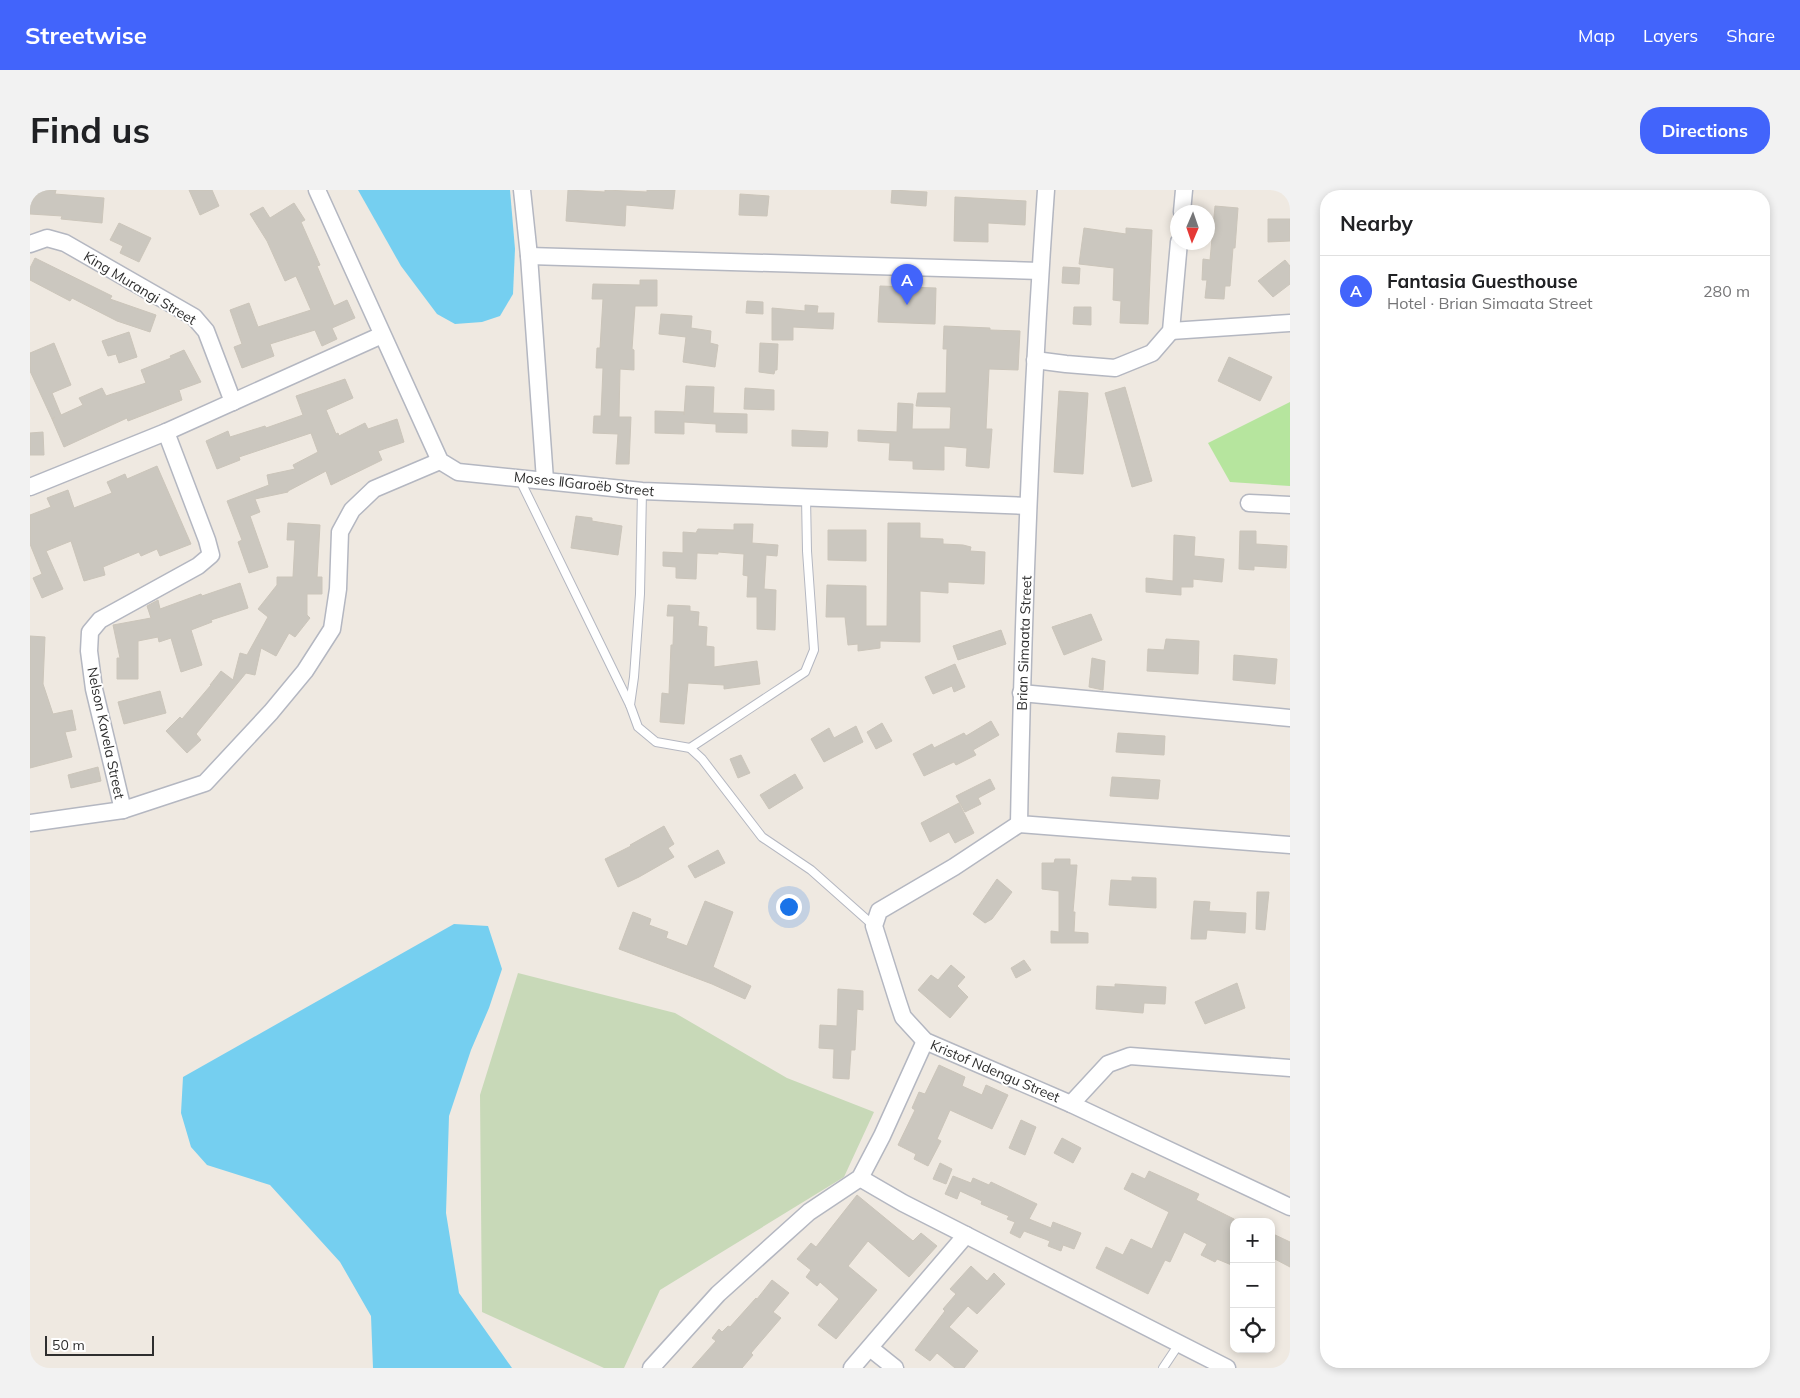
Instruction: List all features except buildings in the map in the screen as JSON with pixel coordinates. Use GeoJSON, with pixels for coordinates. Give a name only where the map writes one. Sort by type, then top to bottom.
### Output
{"type":"FeatureCollection","features":[{"type":"Feature","properties":{"kind":"street"},"geometry":{"type":"LineString","coordinates":[[30,823],[123,810],[205,783],[271,712],[305,671],[332,629],[338,589],[340,532],[352,510],[374,489],[440,461],[317,190]]}},
{"type":"Feature","properties":{"kind":"street"},"geometry":{"type":"LineString","coordinates":[[522,190],[529,256],[545,480]]}},
{"type":"Feature","properties":{"kind":"street","name":"Brian Simaata Street"},"geometry":{"type":"LineString","coordinates":[[1019,824],[1028,506],[1046,190]]}},
{"type":"Feature","properties":{"kind":"street"},"geometry":{"type":"LineString","coordinates":[[1183,205],[1184,190]]}},
{"type":"Feature","properties":{"kind":"street","name":"King Murangi Street"},"geometry":{"type":"LineString","coordinates":[[30,244],[47,238],[65,243],[194,317],[206,331],[233,402]]}},
{"type":"Feature","properties":{"kind":"street"},"geometry":{"type":"LineString","coordinates":[[1035,360],[1116,368],[1152,353],[1171,330],[1178,250]]}},
{"type":"Feature","properties":{"kind":"street"},"geometry":{"type":"LineString","coordinates":[[529,256],[1040,271]]}},
{"type":"Feature","properties":{"kind":"street"},"geometry":{"type":"LineString","coordinates":[[1171,330],[1290,323]]}},
{"type":"Feature","properties":{"kind":"street"},"geometry":{"type":"LineString","coordinates":[[30,487],[166,432],[382,335]]}},
{"type":"Feature","properties":{"kind":"street","name":"Nelson Kavela Street"},"geometry":{"type":"LineString","coordinates":[[123,810],[94,689],[89,651],[90,632],[100,620],[198,566],[212,555],[166,432]]}},
{"type":"Feature","properties":{"kind":"street","name":"Moses ǁGaroëb Street"},"geometry":{"type":"LineString","coordinates":[[440,461],[458,472],[642,491],[1028,506]]}},
{"type":"Feature","properties":{"kind":"street"},"geometry":{"type":"LineString","coordinates":[[1249,502],[1290,505]]}},
{"type":"Feature","properties":{"kind":"street"},"geometry":{"type":"LineString","coordinates":[[1022,693],[1290,718]]}},
{"type":"Feature","properties":{"kind":"street"},"geometry":{"type":"LineString","coordinates":[[874,926],[879,911],[954,867],[1019,824],[1290,845]]}},
{"type":"Feature","properties":{"kind":"street","name":"Kristof Ndengu Street"},"geometry":{"type":"LineString","coordinates":[[874,926],[903,1017],[925,1041],[1072,1104],[1290,1207]]}},
{"type":"Feature","properties":{"kind":"street"},"geometry":{"type":"LineString","coordinates":[[651,1368],[724,1288],[809,1212],[860,1178],[882,1136],[925,1041]]}},
{"type":"Feature","properties":{"kind":"street"},"geometry":{"type":"LineString","coordinates":[[1072,1104],[1108,1064],[1130,1056],[1290,1068]]}},
{"type":"Feature","properties":{"kind":"street"},"geometry":{"type":"LineString","coordinates":[[860,1178],[966,1235],[1227,1368]]}},
{"type":"Feature","properties":{"kind":"street"},"geometry":{"type":"LineString","coordinates":[[852,1368],[966,1235]]}},
{"type":"Feature","properties":{"kind":"street"},"geometry":{"type":"LineString","coordinates":[[870,1348],[895,1368]]}},
{"type":"Feature","properties":{"kind":"lane"},"geometry":{"type":"LineString","coordinates":[[519,478],[630,705],[638,728],[656,742],[690,748],[702,759],[762,837],[811,870],[874,926]]}},
{"type":"Feature","properties":{"kind":"lane"},"geometry":{"type":"LineString","coordinates":[[630,705],[640,594],[642,491]]}},
{"type":"Feature","properties":{"kind":"lane"},"geometry":{"type":"LineString","coordinates":[[690,748],[804,672],[814,650],[807,551],[806,497]]}},
{"type":"Feature","properties":{"kind":"lane"},"geometry":{"type":"LineString","coordinates":[[1163,1368],[1179,1344]]}},
{"type":"Feature","properties":{"kind":"green space"},"geometry":{"type":"Polygon","coordinates":[[[1290,402],[1290,486],[1230,482],[1208,443],[1290,402]]]}},
{"type":"Feature","properties":{"kind":"green space"},"geometry":{"type":"Polygon","coordinates":[[[518,973],[675,1013],[787,1078],[874,1112],[844,1177],[660,1290],[624,1368],[604,1368],[482,1312],[480,1095],[518,973]]]}},
{"type":"Feature","properties":{"kind":"water"},"geometry":{"type":"Polygon","coordinates":[[[358,190],[510,190],[515,249],[513,294],[500,316],[482,322],[455,324],[437,314],[401,266],[358,190]]]}},
{"type":"Feature","properties":{"kind":"water"},"geometry":{"type":"Polygon","coordinates":[[[454,924],[488,926],[502,969],[489,1008],[471,1050],[449,1116],[446,1213],[459,1293],[512,1368],[373,1368],[371,1316],[340,1262],[270,1185],[207,1165],[191,1147],[181,1113],[183,1077],[454,924]]]}},
{"type":"Feature","properties":{"kind":"place","name":"Fantasia Guesthouse"},"geometry":{"type":"Point","coordinates":[907,305]}}]}
